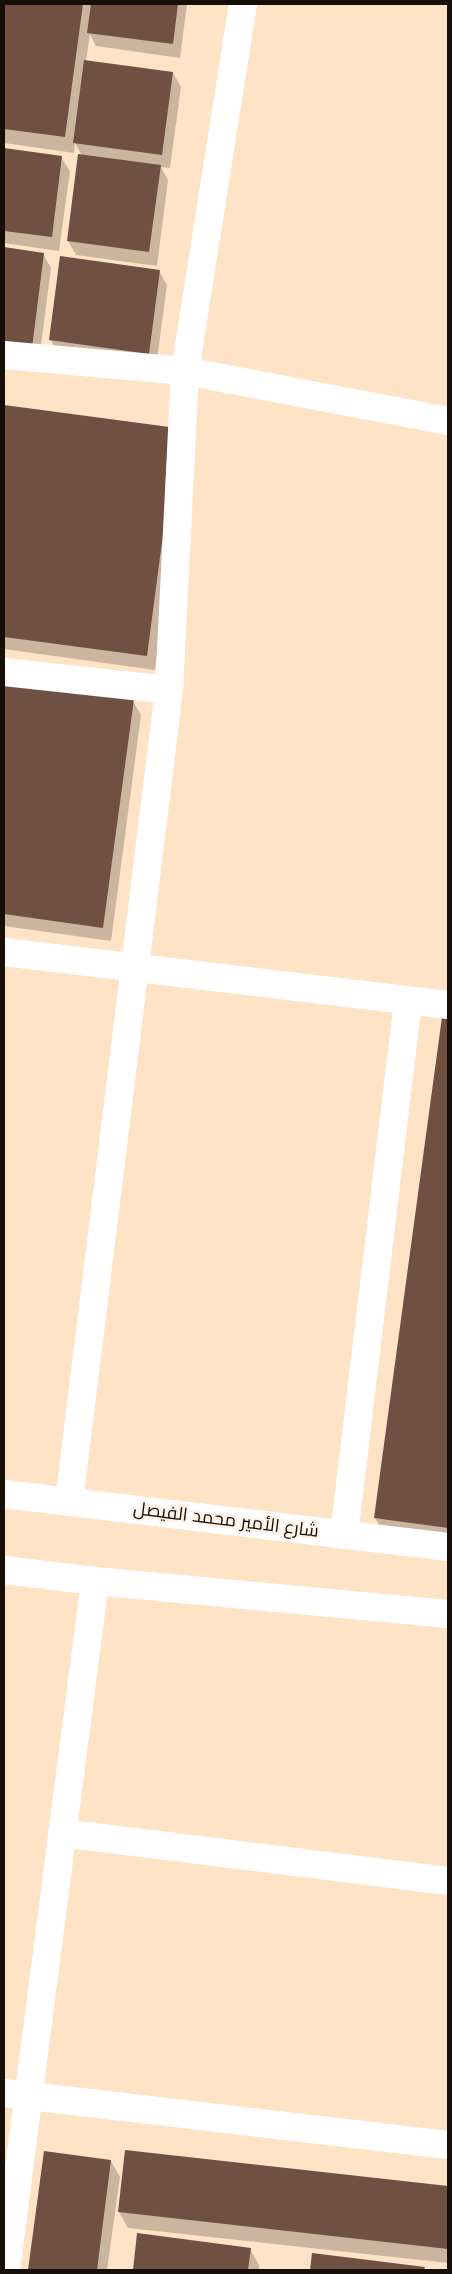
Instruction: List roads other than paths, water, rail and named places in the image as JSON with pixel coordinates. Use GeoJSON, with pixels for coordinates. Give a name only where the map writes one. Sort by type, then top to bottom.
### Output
{"type":"FeatureCollection","features":[{"type":"Feature","properties":{"kind":"street"},"geometry":{"type":"LineString","coordinates":[[69,1502],[168,690],[185,371],[243,4]]}},
{"type":"Feature","properties":{"kind":"street"},"geometry":{"type":"LineString","coordinates":[[4,355],[185,371],[448,421]]}},
{"type":"Feature","properties":{"kind":"street"},"geometry":{"type":"LineString","coordinates":[[4,672],[168,690]]}},
{"type":"Feature","properties":{"kind":"street"},"geometry":{"type":"LineString","coordinates":[[4,952],[448,1005]]}},
{"type":"Feature","properties":{"kind":"street"},"geometry":{"type":"LineString","coordinates":[[344,1535],[408,1001]]}},
{"type":"Feature","properties":{"kind":"street","name":"شارع الأمير محمد الفيصل"},"geometry":{"type":"LineString","coordinates":[[4,1494],[448,1547]]}},
{"type":"Feature","properties":{"kind":"street"},"geometry":{"type":"LineString","coordinates":[[4,1570],[95,1581],[448,1614]]}},
{"type":"Feature","properties":{"kind":"street"},"geometry":{"type":"LineString","coordinates":[[6,2270],[16,2094],[62,1833],[95,1581]]}},
{"type":"Feature","properties":{"kind":"street"},"geometry":{"type":"LineString","coordinates":[[62,1833],[448,1881]]}},
{"type":"Feature","properties":{"kind":"street"},"geometry":{"type":"LineString","coordinates":[[16,2094],[448,2144]]}}]}
